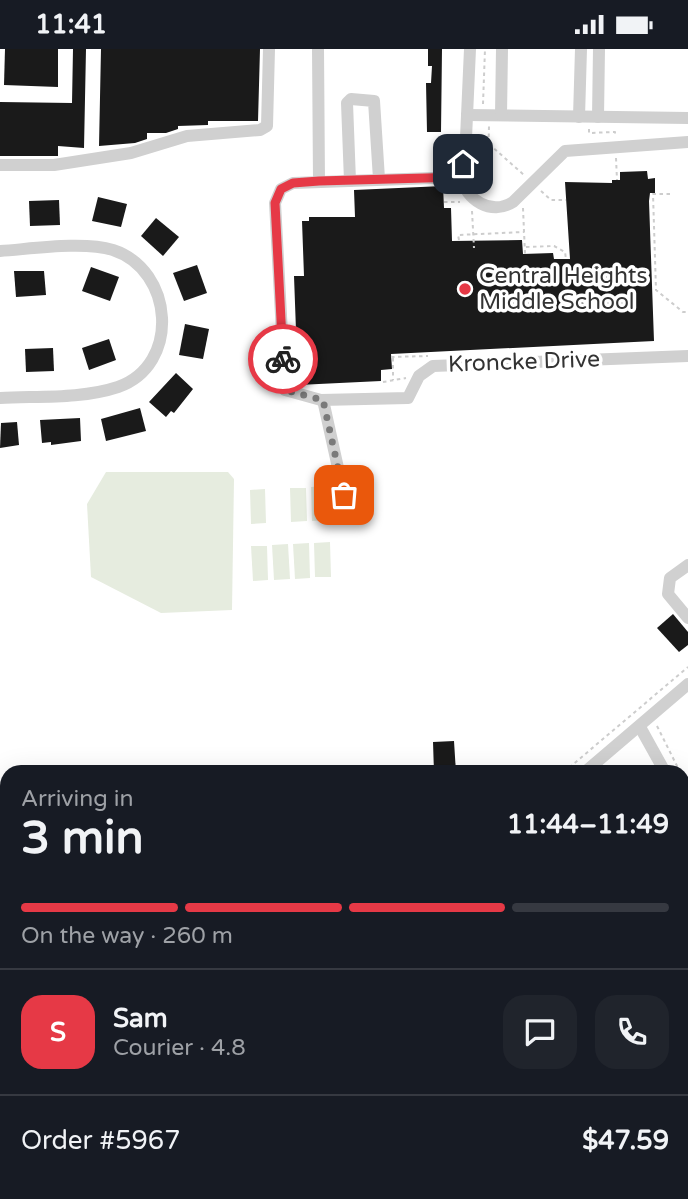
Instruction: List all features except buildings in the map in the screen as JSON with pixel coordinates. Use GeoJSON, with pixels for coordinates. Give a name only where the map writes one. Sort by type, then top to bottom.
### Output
{"type":"FeatureCollection","features":[{"type":"Feature","properties":{"kind":"street"},"geometry":{"type":"LineString","coordinates":[[0,165],[54,165],[131,153],[187,136],[260,130],[267,126],[269,49]]}},
{"type":"Feature","properties":{"kind":"street"},"geometry":{"type":"LineString","coordinates":[[318,49],[319,181]]}},
{"type":"Feature","properties":{"kind":"street"},"geometry":{"type":"LineString","coordinates":[[470,49],[461,177],[466,190],[478,202],[502,207],[513,202],[565,151],[688,142]]}},
{"type":"Feature","properties":{"kind":"street"},"geometry":{"type":"LineString","coordinates":[[495,115],[502,49]]}},
{"type":"Feature","properties":{"kind":"street"},"geometry":{"type":"LineString","coordinates":[[579,117],[581,49]]}},
{"type":"Feature","properties":{"kind":"street"},"geometry":{"type":"LineString","coordinates":[[598,117],[599,49]]}},
{"type":"Feature","properties":{"kind":"street"},"geometry":{"type":"LineString","coordinates":[[350,181],[347,103],[351,99],[374,101],[379,179]]}},
{"type":"Feature","properties":{"kind":"street"},"geometry":{"type":"LineString","coordinates":[[467,115],[688,118]]}},
{"type":"Feature","properties":{"kind":"street","name":"Kroncke Drive"},"geometry":{"type":"LineString","coordinates":[[461,177],[319,181],[293,183],[281,189],[275,203],[284,387],[291,393],[308,394],[323,400],[408,398],[423,372],[439,365],[688,355]]}},
{"type":"Feature","properties":{"kind":"street"},"geometry":{"type":"LineString","coordinates":[[0,251],[95,247],[113,250],[144,271],[155,286],[164,318],[160,341],[150,362],[137,376],[120,386],[96,392],[0,398]]}},
{"type":"Feature","properties":{"kind":"street"},"geometry":{"type":"LineString","coordinates":[[323,400],[344,495]]}},
{"type":"Feature","properties":{"kind":"street"},"geometry":{"type":"LineString","coordinates":[[688,565],[670,578],[668,594],[688,618]]}},
{"type":"Feature","properties":{"kind":"street"},"geometry":{"type":"LineString","coordinates":[[594,765],[688,684]]}},
{"type":"Feature","properties":{"kind":"street"},"geometry":{"type":"LineString","coordinates":[[640,727],[661,765]]}},
{"type":"Feature","properties":{"kind":"path"},"geometry":{"type":"LineString","coordinates":[[461,177],[478,177],[487,168],[495,115],[483,104],[485,49]]}},
{"type":"Feature","properties":{"kind":"path"},"geometry":{"type":"LineString","coordinates":[[670,194],[652,195],[656,290],[683,312],[688,312]]}},
{"type":"Feature","properties":{"kind":"path"},"geometry":{"type":"LineString","coordinates":[[447,208],[445,202],[465,202],[463,199]]}},
{"type":"Feature","properties":{"kind":"path"},"geometry":{"type":"LineString","coordinates":[[523,200],[525,254]]}},
{"type":"Feature","properties":{"kind":"path"},"geometry":{"type":"LineString","coordinates":[[474,248],[471,208],[476,211]]}},
{"type":"Feature","properties":{"kind":"path"},"geometry":{"type":"LineString","coordinates":[[459,240],[458,235],[524,232]]}},
{"type":"Feature","properties":{"kind":"path"},"geometry":{"type":"LineString","coordinates":[[525,247],[559,247],[565,252],[566,259]]}},
{"type":"Feature","properties":{"kind":"path"},"geometry":{"type":"LineString","coordinates":[[650,258],[655,258]]}},
{"type":"Feature","properties":{"kind":"path"},"geometry":{"type":"LineString","coordinates":[[393,381],[392,357],[429,356]]}},
{"type":"Feature","properties":{"kind":"path"},"geometry":{"type":"LineString","coordinates":[[572,765],[688,667]]}},
{"type":"Feature","properties":{"kind":"path"},"geometry":{"type":"LineString","coordinates":[[658,727],[677,765]]}},
{"type":"Feature","properties":{"kind":"shaded area"},"geometry":{"type":"Polygon","coordinates":[[[106,472],[228,472],[234,479],[232,610],[161,613],[91,577],[87,504],[106,472]]]}},
{"type":"Feature","properties":{"kind":"shaded area"},"geometry":{"type":"Polygon","coordinates":[[[326,486],[328,520],[312,521],[311,487],[326,486]]]}},
{"type":"Feature","properties":{"kind":"shaded area"},"geometry":{"type":"Polygon","coordinates":[[[290,488],[306,488],[307,521],[291,522],[290,488]]]}},
{"type":"Feature","properties":{"kind":"shaded area"},"geometry":{"type":"Polygon","coordinates":[[[265,489],[266,523],[251,524],[250,490],[265,489]]]}},
{"type":"Feature","properties":{"kind":"shaded area"},"geometry":{"type":"Polygon","coordinates":[[[330,542],[331,577],[315,577],[314,543],[330,542]]]}},
{"type":"Feature","properties":{"kind":"shaded area"},"geometry":{"type":"Polygon","coordinates":[[[309,543],[310,578],[295,579],[293,544],[309,543]]]}},
{"type":"Feature","properties":{"kind":"shaded area"},"geometry":{"type":"Polygon","coordinates":[[[288,544],[290,579],[274,580],[272,545],[288,544]]]}},
{"type":"Feature","properties":{"kind":"shaded area"},"geometry":{"type":"Polygon","coordinates":[[[251,546],[267,546],[268,580],[253,581],[251,546]]]}},
{"type":"Feature","properties":{"kind":"way so far"},"geometry":{"type":"LineString","coordinates":[[283,359],[285,390],[323,400],[344,495]]}},
{"type":"Feature","properties":{"kind":"place","name":"Central Heights Middle School"},"geometry":{"type":"Point","coordinates":[465,289]}},
{"type":"Feature","properties":{"kind":"route"},"geometry":{"type":"LineString","coordinates":[[283,359],[275,203],[281,189],[293,183],[319,181],[461,177],[463,164]]}}]}
